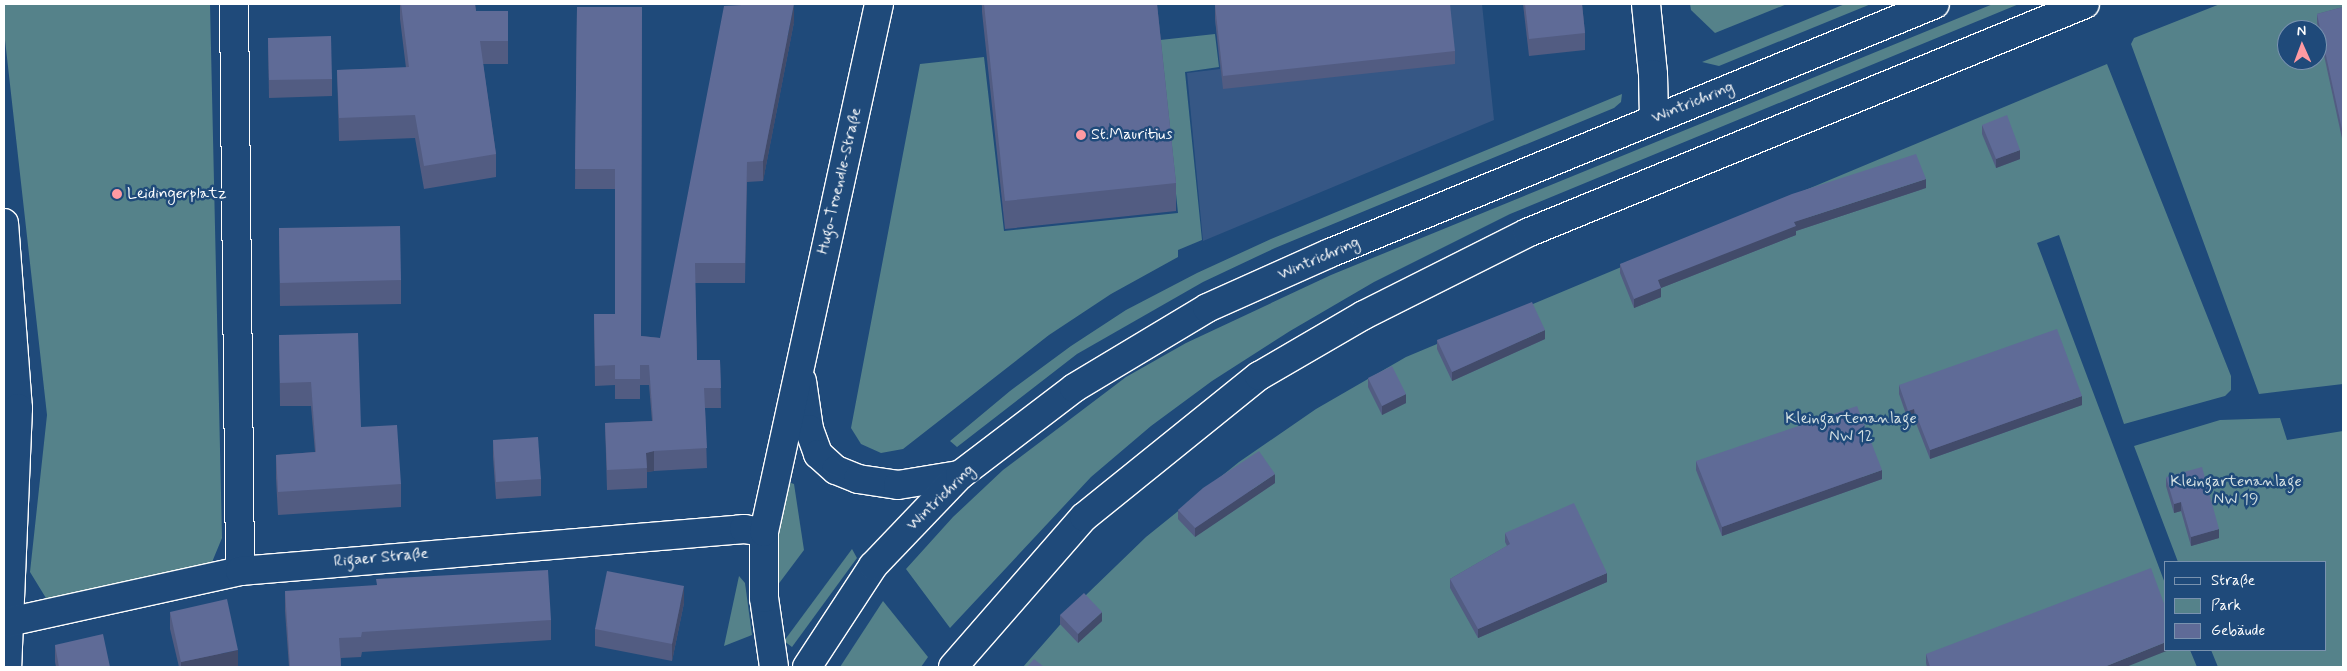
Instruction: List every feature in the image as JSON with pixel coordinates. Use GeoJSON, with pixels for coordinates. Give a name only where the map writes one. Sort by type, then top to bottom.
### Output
{"type":"FeatureCollection","features":[{"type":"Feature","properties":{"kind":"street"},"geometry":{"type":"LineString","coordinates":[[234,4],[240,571]]}},
{"type":"Feature","properties":{"kind":"street","name":"Hugo-Troendle-Straße"},"geometry":{"type":"LineString","coordinates":[[774,667],[764,598],[764,532],[800,358],[879,4]]}},
{"type":"Feature","properties":{"kind":"street"},"geometry":{"type":"LineString","coordinates":[[1646,4],[1654,74],[1654,119]]}},
{"type":"Feature","properties":{"kind":"street","name":"Wintrichring"},"geometry":{"type":"LineString","coordinates":[[807,667],[873,566],[960,475],[1074,388],[1207,308],[1330,253],[1936,4]]}},
{"type":"Feature","properties":{"kind":"street"},"geometry":{"type":"LineString","coordinates":[[953,667],[1084,517],[1259,376],[1364,315],[1527,232],[2085,4]]}},
{"type":"Feature","properties":{"kind":"street"},"geometry":{"type":"LineString","coordinates":[[4,223],[18,408],[7,622],[7,667]]}},
{"type":"Feature","properties":{"kind":"street","name":"Hugo-Troendle-Straße"},"geometry":{"type":"LineString","coordinates":[[800,358],[808,428],[818,454],[836,470],[858,479],[898,485],[960,475]]}},
{"type":"Feature","properties":{"kind":"street","name":"Rigaer Straße"},"geometry":{"type":"LineString","coordinates":[[7,622],[240,571],[744,528],[764,532]]}},
{"type":"Feature","properties":{"kind":"shaded area"},"geometry":{"type":"Polygon","coordinates":[[[1356,4],[1482,4],[1494,120],[1203,241],[1187,73],[1220,69],[1215,19],[1356,4]]]}},
{"type":"Feature","properties":{"kind":"green space"},"geometry":{"type":"Polygon","coordinates":[[[4,4],[210,4],[222,538],[210,567],[49,603],[30,572],[47,415],[4,31],[4,4]]]}},
{"type":"Feature","properties":{"kind":"green space"},"geometry":{"type":"Polygon","coordinates":[[[1690,4],[1787,4],[1715,33],[1691,10],[1690,4]]]}},
{"type":"Feature","properties":{"kind":"green space"},"geometry":{"type":"Polygon","coordinates":[[[1845,4],[1871,4],[1719,66],[1702,62],[1845,4]]]}},
{"type":"Feature","properties":{"kind":"green space"},"geometry":{"type":"Polygon","coordinates":[[[1993,4],[2019,4],[1510,214],[1374,282],[1290,331],[1212,381],[1151,426],[1091,477],[950,628],[906,569],[953,517],[1003,470],[1126,377],[1186,343],[1331,275],[1993,4]]]}},
{"type":"Feature","properties":{"kind":"green space"},"geometry":{"type":"Polygon","coordinates":[[[2220,4],[2343,4],[2343,384],[2259,394],[2131,44],[2134,38],[2220,4]]]}},
{"type":"Feature","properties":{"kind":"green space"},"geometry":{"type":"Polygon","coordinates":[[[1215,34],[1219,67],[1185,72],[1202,240],[1178,250],[1178,257],[1111,294],[1049,335],[903,449],[881,453],[861,444],[851,428],[920,64],[984,57],[1004,231],[1178,213],[1160,40],[1215,34]]]}},
{"type":"Feature","properties":{"kind":"green space","name":"Kleingartenanlage NW 12"},"geometry":{"type":"Polygon","coordinates":[[[2107,64],[2231,376],[2231,390],[2225,396],[2124,424],[2059,235],[2037,243],[2164,581],[2164,651],[2190,651],[2197,667],[1023,667],[1087,594],[1146,537],[1239,462],[1316,409],[1406,357],[2107,64]]]}},
{"type":"Feature","properties":{"kind":"green space"},"geometry":{"type":"Polygon","coordinates":[[[1622,94],[1621,102],[1614,108],[1275,248],[1203,282],[1077,354],[957,447],[950,441],[1010,391],[1071,346],[1126,310],[1197,273],[1271,239],[1622,94]]]}},
{"type":"Feature","properties":{"kind":"green space","name":"Kleingartenanlage NW 19"},"geometry":{"type":"Polygon","coordinates":[[[2280,418],[2287,440],[2343,431],[2343,667],[2218,667],[2211,651],[2327,651],[2327,561],[2178,561],[2134,446],[2220,420],[2280,418]]]}},
{"type":"Feature","properties":{"kind":"green space"},"geometry":{"type":"Polygon","coordinates":[[[788,482],[794,484],[804,550],[777,586],[777,525],[788,482]]]}},
{"type":"Feature","properties":{"kind":"green space"},"geometry":{"type":"Polygon","coordinates":[[[852,549],[857,558],[792,647],[784,641],[852,549]]]}},
{"type":"Feature","properties":{"kind":"green space"},"geometry":{"type":"Polygon","coordinates":[[[739,576],[745,583],[752,635],[724,646],[739,576]]]}},
{"type":"Feature","properties":{"kind":"green space"},"geometry":{"type":"Polygon","coordinates":[[[883,601],[928,657],[921,667],[840,667],[883,601]]]}},
{"type":"Feature","properties":{"kind":"building"},"geometry":{"type":"Polygon","coordinates":[[[401,4],[475,4],[476,11],[508,11],[508,41],[480,41],[496,154],[424,166],[415,115],[339,118],[337,70],[409,67],[401,4]]]}},
{"type":"Feature","properties":{"kind":"building"},"geometry":{"type":"Polygon","coordinates":[[[794,4],[763,161],[747,162],[745,263],[695,263],[697,360],[720,360],[721,388],[704,388],[707,448],[654,451],[646,453],[647,468],[607,470],[605,423],[653,421],[649,365],[640,365],[640,379],[615,379],[615,365],[595,366],[594,314],[615,314],[615,169],[575,169],[577,7],[642,7],[641,336],[660,338],[724,6],[794,4]]]}},
{"type":"Feature","properties":{"kind":"building","name":"St.Mauritius"},"geometry":{"type":"Polygon","coordinates":[[[984,4],[1157,4],[1176,183],[1005,201],[984,4]]]}},
{"type":"Feature","properties":{"kind":"building"},"geometry":{"type":"Polygon","coordinates":[[[1450,4],[1455,51],[1223,76],[1215,5],[1450,4]]]}},
{"type":"Feature","properties":{"kind":"building"},"geometry":{"type":"Polygon","coordinates":[[[1525,4],[1582,4],[1585,33],[1529,39],[1525,4]]]}},
{"type":"Feature","properties":{"kind":"building"},"geometry":{"type":"Polygon","coordinates":[[[2343,7],[2343,134],[2327,60],[2327,20],[2318,20],[2317,14],[2343,7]]]}},
{"type":"Feature","properties":{"kind":"building"},"geometry":{"type":"Polygon","coordinates":[[[331,36],[332,79],[269,80],[268,38],[331,36]]]}},
{"type":"Feature","properties":{"kind":"building"},"geometry":{"type":"Polygon","coordinates":[[[2007,115],[2020,150],[1996,159],[1982,125],[2007,115]]]}},
{"type":"Feature","properties":{"kind":"building"},"geometry":{"type":"Polygon","coordinates":[[[1916,154],[1926,179],[1794,222],[1796,226],[1658,280],[1661,288],[1634,299],[1620,264],[1792,194],[1916,154]]]}},
{"type":"Feature","properties":{"kind":"building"},"geometry":{"type":"Polygon","coordinates":[[[400,226],[401,280],[280,283],[279,228],[400,226]]]}},
{"type":"Feature","properties":{"kind":"building"},"geometry":{"type":"Polygon","coordinates":[[[1532,302],[1545,330],[1452,372],[1437,340],[1532,302]]]}},
{"type":"Feature","properties":{"kind":"building"},"geometry":{"type":"Polygon","coordinates":[[[2057,329],[2082,396],[1930,450],[1914,409],[1908,411],[1899,385],[2057,329]]]}},
{"type":"Feature","properties":{"kind":"building"},"geometry":{"type":"Polygon","coordinates":[[[358,333],[361,427],[397,425],[401,484],[278,492],[276,455],[316,452],[311,382],[280,383],[279,335],[358,333]]]}},
{"type":"Feature","properties":{"kind":"building"},"geometry":{"type":"Polygon","coordinates":[[[1392,366],[1406,394],[1382,406],[1368,378],[1392,366]]]}},
{"type":"Feature","properties":{"kind":"building"},"geometry":{"type":"Polygon","coordinates":[[[1857,406],[1882,470],[1722,527],[1696,461],[1857,406]]]}},
{"type":"Feature","properties":{"kind":"building"},"geometry":{"type":"Polygon","coordinates":[[[538,437],[541,479],[496,482],[493,440],[538,437]]]}},
{"type":"Feature","properties":{"kind":"building"},"geometry":{"type":"Polygon","coordinates":[[[1259,451],[1275,474],[1195,528],[1178,510],[1203,488],[1259,451]]]}},
{"type":"Feature","properties":{"kind":"building"},"geometry":{"type":"Polygon","coordinates":[[[2202,467],[2219,529],[2191,537],[2181,502],[2174,504],[2166,477],[2202,467]]]}},
{"type":"Feature","properties":{"kind":"building"},"geometry":{"type":"Polygon","coordinates":[[[1574,503],[1607,573],[1478,629],[1450,579],[1510,544],[1505,533],[1574,503]]]}},
{"type":"Feature","properties":{"kind":"building"},"geometry":{"type":"Polygon","coordinates":[[[2151,568],[2164,604],[2164,643],[2104,667],[1930,667],[1926,654],[2151,568]]]}},
{"type":"Feature","properties":{"kind":"building"},"geometry":{"type":"Polygon","coordinates":[[[548,570],[551,620],[362,632],[361,637],[339,638],[341,667],[290,667],[285,591],[377,585],[376,579],[548,570]]]}},
{"type":"Feature","properties":{"kind":"building"},"geometry":{"type":"Polygon","coordinates":[[[607,571],[684,586],[672,644],[595,629],[607,571]]]}},
{"type":"Feature","properties":{"kind":"building"},"geometry":{"type":"Polygon","coordinates":[[[1084,593],[1102,612],[1078,634],[1060,615],[1084,593]]]}},
{"type":"Feature","properties":{"kind":"building"},"geometry":{"type":"Polygon","coordinates":[[[227,599],[238,650],[181,662],[170,612],[227,599]]]}},
{"type":"Feature","properties":{"kind":"building"},"geometry":{"type":"Polygon","coordinates":[[[103,634],[110,667],[59,667],[55,645],[103,634]]]}},
{"type":"Feature","properties":{"kind":"building"},"geometry":{"type":"Polygon","coordinates":[[[1034,659],[1044,667],[1027,667],[1034,659]]]}},
{"type":"Feature","properties":{"kind":"place","name":"St.Mauritius"},"geometry":{"type":"Point","coordinates":[1081,135]}},
{"type":"Feature","properties":{"kind":"place","name":"Leidingerplatz"},"geometry":{"type":"Point","coordinates":[117,194]}}]}
